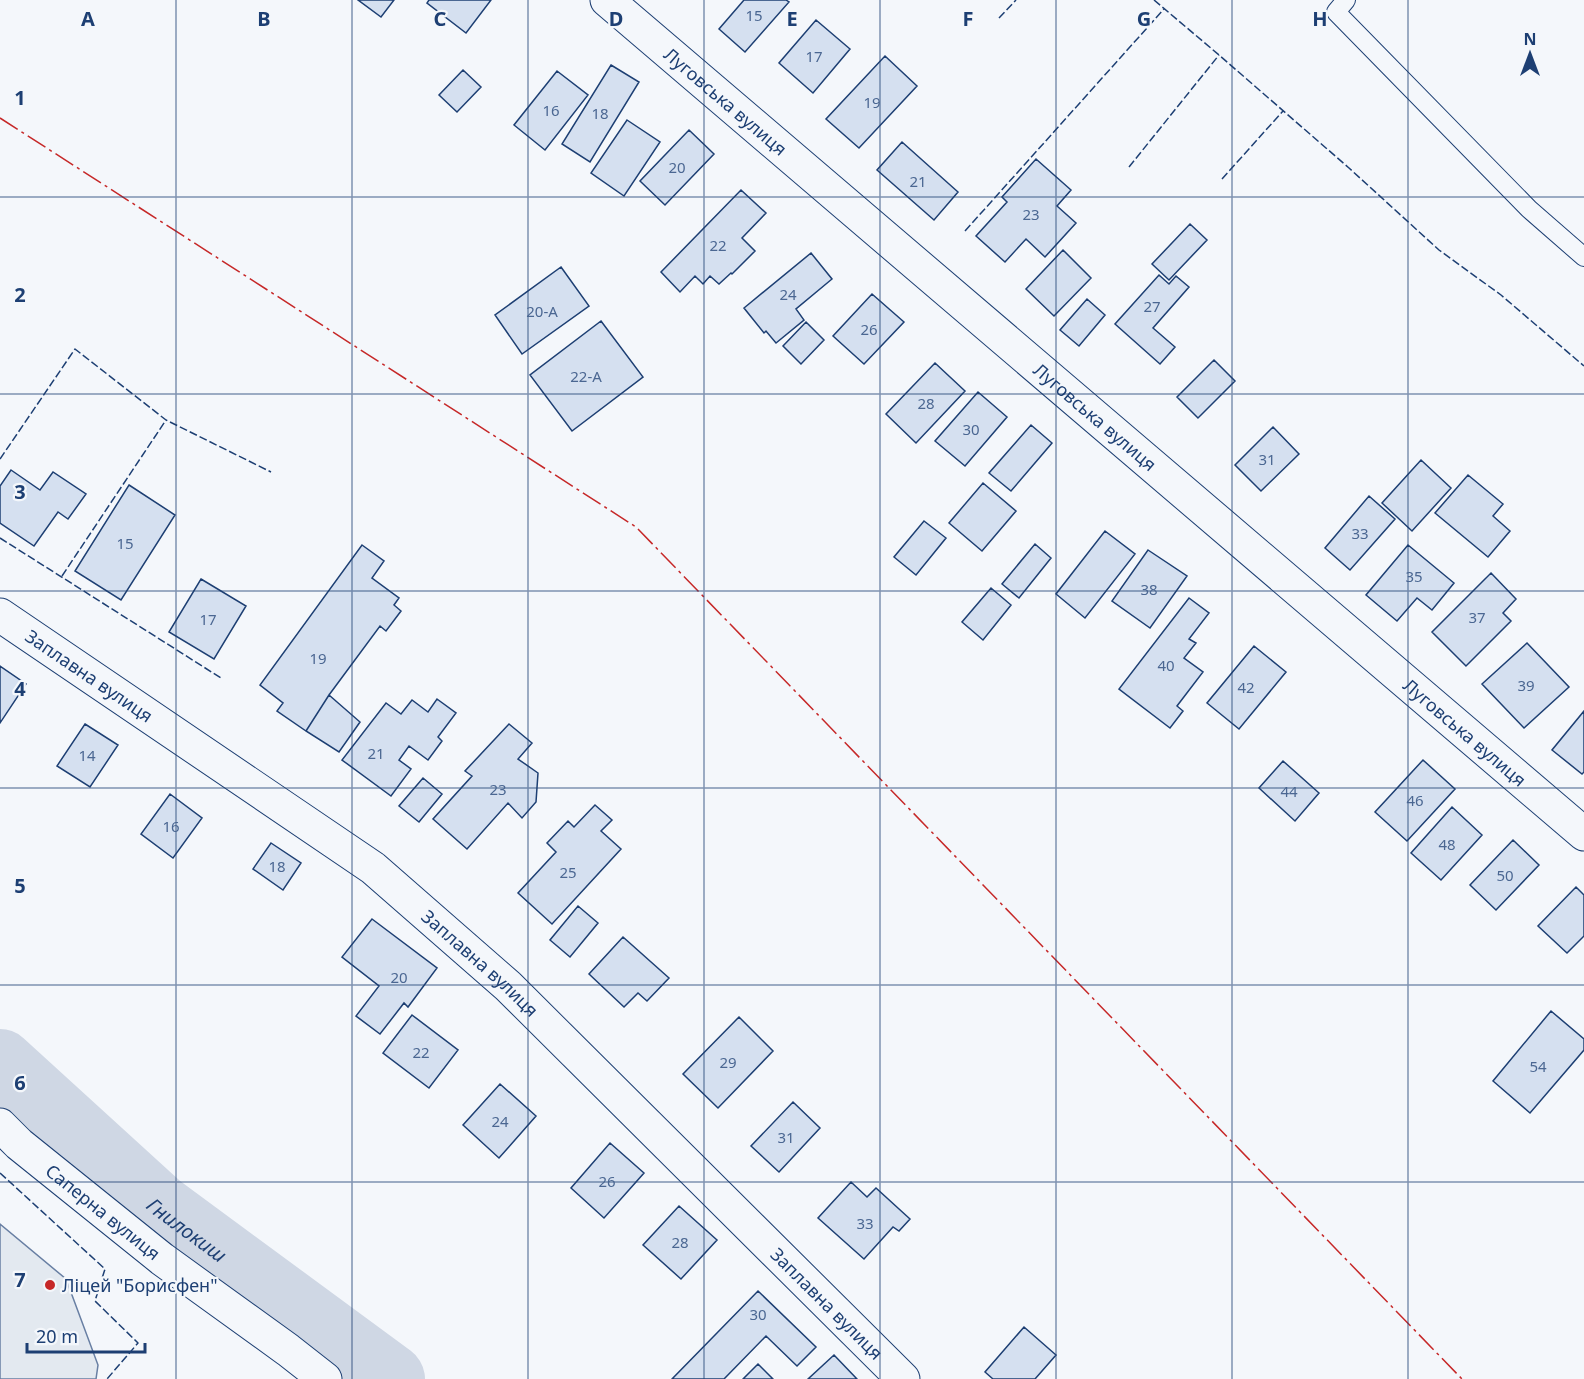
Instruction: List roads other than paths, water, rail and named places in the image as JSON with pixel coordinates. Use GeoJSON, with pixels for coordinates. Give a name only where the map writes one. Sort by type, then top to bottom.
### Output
{"type":"FeatureCollection","features":[{"type":"Feature","properties":{"kind":"street","name":"Луговська вулиця"},"geometry":{"type":"LineString","coordinates":[[607,0],[1584,834]]}},
{"type":"Feature","properties":{"kind":"street","name":"Заплавна вулиця"},"geometry":{"type":"LineString","coordinates":[[0,615],[373,868],[508,986],[903,1379]]}},
{"type":"Feature","properties":{"kind":"street","name":"Саперна вулиця"},"geometry":{"type":"LineString","coordinates":[[0,1125],[19,1144],[162,1259],[325,1379]]}},
{"type":"Feature","properties":{"kind":"lane"},"geometry":{"type":"LineString","coordinates":[[1346,0],[1336,12],[1529,209],[1584,257]]}},
{"type":"Feature","properties":{"kind":"waterway","name":"Гнилокиш"},"geometry":{"type":"LineString","coordinates":[[0,1064],[159,1209],[390,1379]]}},
{"type":"Feature","properties":{"kind":"place","name":"Ліцей \"Борисфен\""},"geometry":{"type":"Point","coordinates":[50,1285]}}]}
